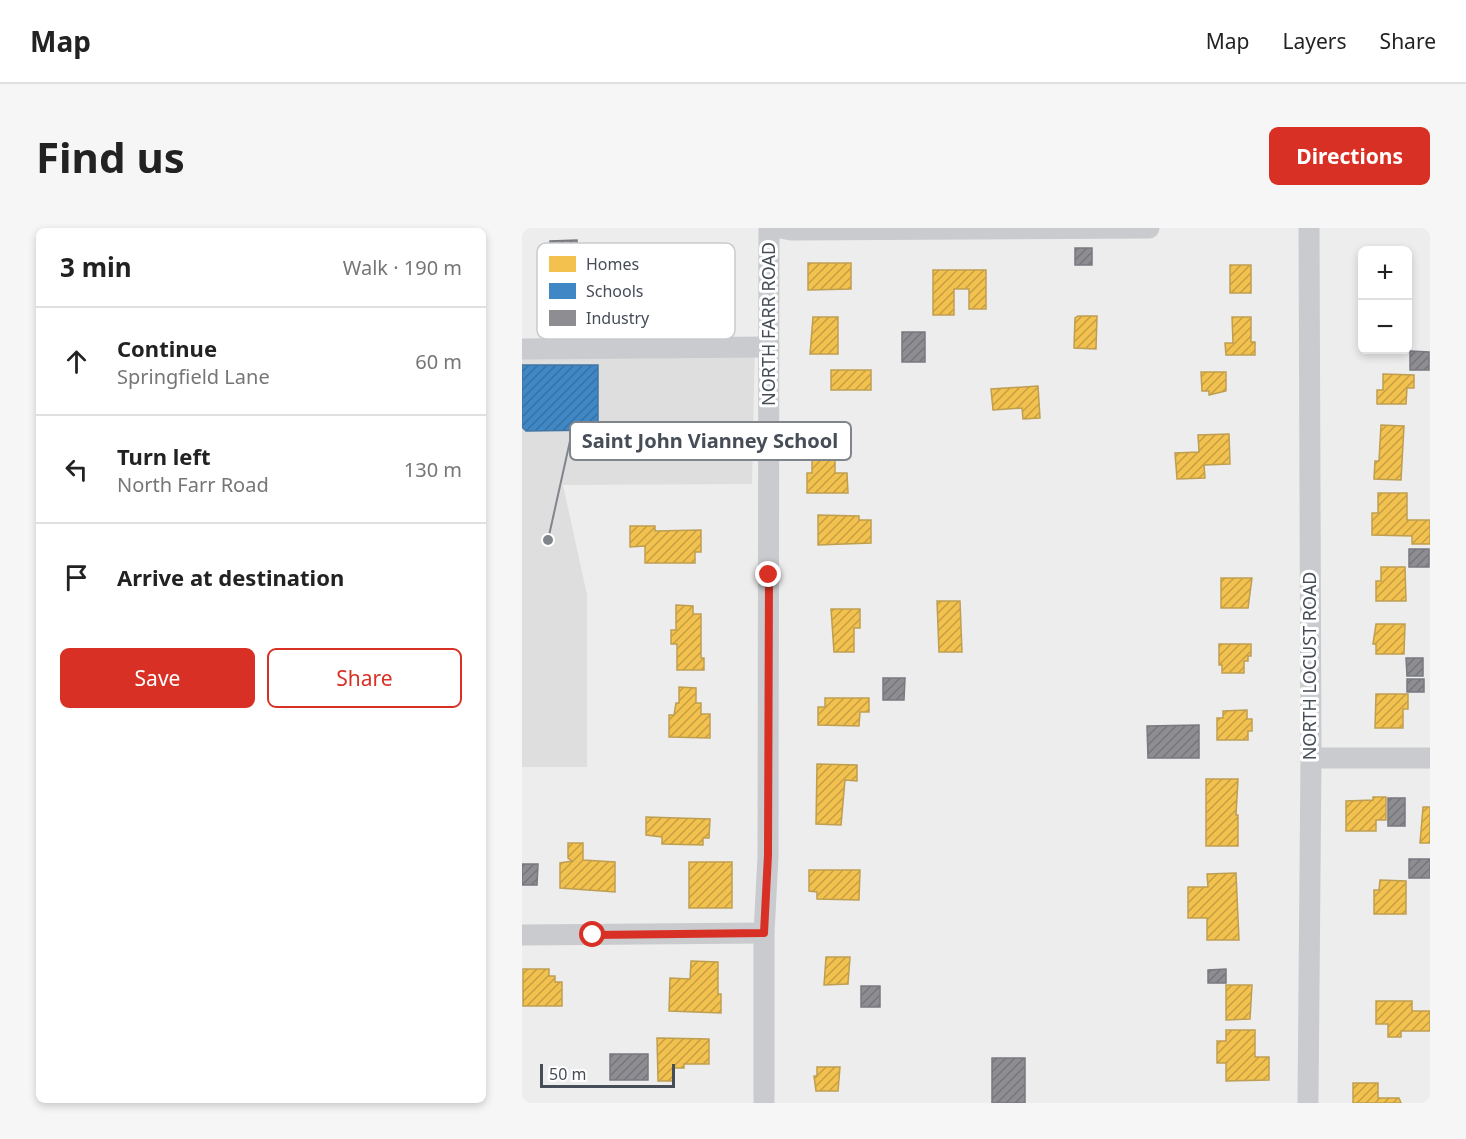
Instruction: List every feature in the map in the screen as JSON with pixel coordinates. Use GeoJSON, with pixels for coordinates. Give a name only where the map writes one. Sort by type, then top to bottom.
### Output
{"type":"FeatureCollection","features":[{"type":"Feature","properties":{"kind":"street","name":"NORTH FARR ROAD"},"geometry":{"type":"LineString","coordinates":[[764,1103],[764,933],[768,855],[770,228]]}},
{"type":"Feature","properties":{"kind":"street"},"geometry":{"type":"LineString","coordinates":[[781,228],[803,230],[1149,228]]}},
{"type":"Feature","properties":{"kind":"street","name":"NORTH LOCUST ROAD"},"geometry":{"type":"LineString","coordinates":[[1308,1103],[1311,758],[1309,228]]}},
{"type":"Feature","properties":{"kind":"street"},"geometry":{"type":"LineString","coordinates":[[522,349],[769,347]]}},
{"type":"Feature","properties":{"kind":"street"},"geometry":{"type":"LineString","coordinates":[[1311,758],[1430,758]]}},
{"type":"Feature","properties":{"kind":"street"},"geometry":{"type":"LineString","coordinates":[[522,935],[764,933]]}},
{"type":"Feature","properties":{"kind":"shaded area"},"geometry":{"type":"Polygon","coordinates":[[[522,340],[755,340],[752,484],[563,485],[587,595],[587,767],[522,767],[522,340]]]}},
{"type":"Feature","properties":{"kind":"building: Homes"},"geometry":{"type":"Polygon","coordinates":[[[808,263],[851,263],[851,289],[808,290],[808,263]]]}},
{"type":"Feature","properties":{"kind":"building: Homes"},"geometry":{"type":"Polygon","coordinates":[[[1230,265],[1251,265],[1251,293],[1230,293],[1230,265]]]}},
{"type":"Feature","properties":{"kind":"building: Homes"},"geometry":{"type":"Polygon","coordinates":[[[933,270],[986,270],[986,309],[969,309],[969,289],[954,289],[954,315],[933,315],[933,270]]]}},
{"type":"Feature","properties":{"kind":"building: Homes"},"geometry":{"type":"Polygon","coordinates":[[[1097,316],[1096,349],[1074,348],[1075,318],[1097,316]]]}},
{"type":"Feature","properties":{"kind":"building: Homes"},"geometry":{"type":"Polygon","coordinates":[[[813,317],[838,317],[838,354],[810,354],[813,317]]]}},
{"type":"Feature","properties":{"kind":"building: Homes"},"geometry":{"type":"Polygon","coordinates":[[[1232,317],[1251,317],[1251,342],[1255,342],[1255,355],[1226,355],[1225,343],[1233,343],[1232,317]]]}},
{"type":"Feature","properties":{"kind":"building: Homes"},"geometry":{"type":"Polygon","coordinates":[[[831,370],[871,370],[871,390],[831,390],[831,370]]]}},
{"type":"Feature","properties":{"kind":"building: Homes"},"geometry":{"type":"Polygon","coordinates":[[[1201,372],[1226,372],[1226,391],[1209,395],[1209,391],[1202,391],[1201,372]]]}},
{"type":"Feature","properties":{"kind":"building: Homes"},"geometry":{"type":"Polygon","coordinates":[[[1383,374],[1414,375],[1414,388],[1407,388],[1406,404],[1377,404],[1377,390],[1383,390],[1383,374]]]}},
{"type":"Feature","properties":{"kind":"building: Homes"},"geometry":{"type":"Polygon","coordinates":[[[1038,386],[1040,418],[1023,419],[1022,408],[993,410],[991,389],[1038,386]]]}},
{"type":"Feature","properties":{"kind":"building: Homes"},"geometry":{"type":"Polygon","coordinates":[[[1381,425],[1404,426],[1401,480],[1374,479],[1375,461],[1379,461],[1381,425]]]}},
{"type":"Feature","properties":{"kind":"building: Homes"},"geometry":{"type":"Polygon","coordinates":[[[1229,434],[1230,464],[1204,465],[1205,478],[1177,479],[1175,453],[1199,452],[1198,435],[1229,434]]]}},
{"type":"Feature","properties":{"kind":"building: Homes"},"geometry":{"type":"Polygon","coordinates":[[[812,435],[835,435],[835,473],[847,473],[848,493],[807,493],[807,473],[812,473],[812,435]]]}},
{"type":"Feature","properties":{"kind":"building: Homes"},"geometry":{"type":"Polygon","coordinates":[[[1378,493],[1407,493],[1407,520],[1430,520],[1430,544],[1412,544],[1412,536],[1372,535],[1372,513],[1378,513],[1378,493]]]}},
{"type":"Feature","properties":{"kind":"building: Homes"},"geometry":{"type":"Polygon","coordinates":[[[818,515],[859,516],[859,520],[871,520],[871,543],[818,545],[818,515]]]}},
{"type":"Feature","properties":{"kind":"building: Homes"},"geometry":{"type":"Polygon","coordinates":[[[630,526],[655,526],[655,531],[701,530],[701,552],[695,552],[695,563],[645,563],[645,546],[630,547],[630,526]]]}},
{"type":"Feature","properties":{"kind":"building: Homes"},"geometry":{"type":"Polygon","coordinates":[[[1381,567],[1405,567],[1406,601],[1376,601],[1376,581],[1381,581],[1381,567]]]}},
{"type":"Feature","properties":{"kind":"building: Homes"},"geometry":{"type":"Polygon","coordinates":[[[1221,578],[1252,578],[1248,608],[1221,608],[1221,578]]]}},
{"type":"Feature","properties":{"kind":"building: Homes"},"geometry":{"type":"Polygon","coordinates":[[[937,601],[960,601],[962,652],[939,652],[937,601]]]}},
{"type":"Feature","properties":{"kind":"building: Homes"},"geometry":{"type":"Polygon","coordinates":[[[676,605],[693,606],[693,614],[701,614],[701,658],[704,658],[704,670],[677,670],[677,644],[671,644],[671,630],[676,630],[676,605]]]}},
{"type":"Feature","properties":{"kind":"building: Homes"},"geometry":{"type":"Polygon","coordinates":[[[831,609],[860,609],[860,628],[854,628],[854,652],[834,652],[831,609]]]}},
{"type":"Feature","properties":{"kind":"building: Homes"},"geometry":{"type":"Polygon","coordinates":[[[1376,624],[1405,624],[1404,654],[1376,654],[1376,644],[1373,644],[1376,624]]]}},
{"type":"Feature","properties":{"kind":"building: Homes"},"geometry":{"type":"Polygon","coordinates":[[[1219,644],[1251,644],[1251,656],[1248,656],[1248,661],[1244,661],[1244,673],[1222,673],[1222,665],[1219,665],[1219,644]]]}},
{"type":"Feature","properties":{"kind":"building: Homes"},"geometry":{"type":"Polygon","coordinates":[[[679,687],[696,688],[696,703],[701,703],[701,714],[710,714],[710,738],[669,737],[669,715],[674,715],[676,703],[679,703],[679,687]]]}},
{"type":"Feature","properties":{"kind":"building: Homes"},"geometry":{"type":"Polygon","coordinates":[[[1376,694],[1408,694],[1408,709],[1403,709],[1403,728],[1375,728],[1376,694]]]}},
{"type":"Feature","properties":{"kind":"building: Homes"},"geometry":{"type":"Polygon","coordinates":[[[825,698],[869,698],[869,712],[860,712],[859,726],[818,725],[818,707],[825,707],[825,698]]]}},
{"type":"Feature","properties":{"kind":"building: Homes"},"geometry":{"type":"Polygon","coordinates":[[[1247,710],[1247,719],[1252,719],[1252,731],[1248,731],[1248,740],[1217,740],[1217,718],[1223,718],[1223,711],[1247,710]]]}},
{"type":"Feature","properties":{"kind":"building: Homes"},"geometry":{"type":"Polygon","coordinates":[[[817,764],[857,765],[857,781],[845,780],[841,825],[816,824],[817,764]]]}},
{"type":"Feature","properties":{"kind":"building: Homes"},"geometry":{"type":"Polygon","coordinates":[[[1206,779],[1238,779],[1236,815],[1238,815],[1238,846],[1206,846],[1206,779]]]}},
{"type":"Feature","properties":{"kind":"building: Homes"},"geometry":{"type":"Polygon","coordinates":[[[1373,797],[1386,797],[1386,820],[1376,820],[1376,831],[1346,831],[1346,801],[1373,800],[1373,797]]]}},
{"type":"Feature","properties":{"kind":"building: Homes"},"geometry":{"type":"Polygon","coordinates":[[[1423,807],[1430,807],[1430,843],[1420,843],[1423,807]]]}},
{"type":"Feature","properties":{"kind":"building: Homes"},"geometry":{"type":"Polygon","coordinates":[[[646,817],[710,819],[709,838],[703,838],[703,845],[662,844],[662,837],[646,835],[646,817]]]}},
{"type":"Feature","properties":{"kind":"building: Homes"},"geometry":{"type":"Polygon","coordinates":[[[568,843],[583,843],[583,860],[615,862],[615,892],[560,888],[560,863],[572,861],[568,858],[568,843]]]}},
{"type":"Feature","properties":{"kind":"building: Homes"},"geometry":{"type":"Polygon","coordinates":[[[689,862],[732,862],[732,908],[689,908],[689,862]]]}},
{"type":"Feature","properties":{"kind":"building: Homes"},"geometry":{"type":"Polygon","coordinates":[[[809,870],[860,870],[859,900],[817,899],[817,892],[809,891],[809,870]]]}},
{"type":"Feature","properties":{"kind":"building: Homes"},"geometry":{"type":"Polygon","coordinates":[[[1236,873],[1239,940],[1207,940],[1207,918],[1188,918],[1188,887],[1208,887],[1207,874],[1236,873]]]}},
{"type":"Feature","properties":{"kind":"building: Homes"},"geometry":{"type":"Polygon","coordinates":[[[1380,880],[1406,881],[1406,914],[1374,914],[1374,890],[1379,890],[1380,880]]]}},
{"type":"Feature","properties":{"kind":"building: Homes"},"geometry":{"type":"Polygon","coordinates":[[[826,957],[850,957],[848,984],[824,985],[826,957]]]}},
{"type":"Feature","properties":{"kind":"building: Homes"},"geometry":{"type":"Polygon","coordinates":[[[691,961],[718,962],[718,994],[721,994],[721,1013],[669,1011],[670,978],[690,979],[691,961]]]}},
{"type":"Feature","properties":{"kind":"building: Homes"},"geometry":{"type":"Polygon","coordinates":[[[523,969],[549,969],[549,976],[555,976],[555,982],[562,982],[562,1006],[523,1006],[523,969]]]}},
{"type":"Feature","properties":{"kind":"building: Homes"},"geometry":{"type":"Polygon","coordinates":[[[1226,985],[1252,985],[1250,1019],[1226,1020],[1226,985]]]}},
{"type":"Feature","properties":{"kind":"building: Homes"},"geometry":{"type":"Polygon","coordinates":[[[1376,1001],[1412,1001],[1412,1011],[1430,1011],[1430,1031],[1401,1031],[1401,1037],[1388,1037],[1388,1024],[1376,1024],[1376,1001]]]}},
{"type":"Feature","properties":{"kind":"building: Homes"},"geometry":{"type":"Polygon","coordinates":[[[1226,1030],[1255,1030],[1255,1057],[1269,1057],[1269,1080],[1226,1081],[1226,1063],[1217,1063],[1217,1041],[1226,1041],[1226,1030]]]}},
{"type":"Feature","properties":{"kind":"building: Homes"},"geometry":{"type":"Polygon","coordinates":[[[657,1038],[709,1039],[709,1064],[684,1064],[684,1068],[674,1068],[673,1081],[658,1081],[657,1038]]]}},
{"type":"Feature","properties":{"kind":"building: Homes"},"geometry":{"type":"Polygon","coordinates":[[[817,1067],[840,1067],[838,1091],[816,1091],[814,1076],[817,1076],[817,1067]]]}},
{"type":"Feature","properties":{"kind":"building: Homes"},"geometry":{"type":"Polygon","coordinates":[[[1353,1083],[1378,1083],[1378,1098],[1399,1098],[1401,1103],[1353,1103],[1353,1083]]]}},
{"type":"Feature","properties":{"kind":"building: Schools"},"geometry":{"type":"Polygon","coordinates":[[[522,365],[598,365],[598,430],[526,431],[522,427],[522,365]]]}},
{"type":"Feature","properties":{"kind":"building: Industry"},"geometry":{"type":"Polygon","coordinates":[[[577,240],[577,243],[550,243],[550,241],[577,240]]]}},
{"type":"Feature","properties":{"kind":"building: Industry"},"geometry":{"type":"Polygon","coordinates":[[[1075,248],[1092,248],[1092,265],[1075,265],[1075,248]]]}},
{"type":"Feature","properties":{"kind":"building: Industry"},"geometry":{"type":"Polygon","coordinates":[[[902,332],[925,332],[925,362],[902,362],[902,332]]]}},
{"type":"Feature","properties":{"kind":"building: Industry"},"geometry":{"type":"Polygon","coordinates":[[[1412,351],[1429,352],[1429,370],[1410,370],[1412,351]]]}},
{"type":"Feature","properties":{"kind":"building: Industry"},"geometry":{"type":"Polygon","coordinates":[[[1409,549],[1429,549],[1429,567],[1409,567],[1409,549]]]}},
{"type":"Feature","properties":{"kind":"building: Industry"},"geometry":{"type":"Polygon","coordinates":[[[1406,658],[1423,658],[1423,676],[1407,676],[1406,658]]]}},
{"type":"Feature","properties":{"kind":"building: Industry"},"geometry":{"type":"Polygon","coordinates":[[[883,678],[905,678],[904,700],[883,700],[883,678]]]}},
{"type":"Feature","properties":{"kind":"building: Industry"},"geometry":{"type":"Polygon","coordinates":[[[1407,679],[1424,679],[1424,692],[1407,692],[1407,679]]]}},
{"type":"Feature","properties":{"kind":"building: Industry"},"geometry":{"type":"Polygon","coordinates":[[[1199,725],[1199,758],[1148,758],[1147,726],[1199,725]]]}},
{"type":"Feature","properties":{"kind":"building: Industry"},"geometry":{"type":"Polygon","coordinates":[[[1388,798],[1405,798],[1405,826],[1388,826],[1388,798]]]}},
{"type":"Feature","properties":{"kind":"building: Industry"},"geometry":{"type":"Polygon","coordinates":[[[1409,859],[1430,859],[1430,878],[1409,878],[1409,859]]]}},
{"type":"Feature","properties":{"kind":"building: Industry"},"geometry":{"type":"Polygon","coordinates":[[[522,864],[538,864],[537,885],[522,885],[522,864]]]}},
{"type":"Feature","properties":{"kind":"building: Industry"},"geometry":{"type":"Polygon","coordinates":[[[1226,969],[1226,983],[1208,983],[1208,970],[1226,969]]]}},
{"type":"Feature","properties":{"kind":"building: Industry"},"geometry":{"type":"Polygon","coordinates":[[[861,986],[880,986],[880,1007],[861,1007],[861,986]]]}},
{"type":"Feature","properties":{"kind":"building: Industry"},"geometry":{"type":"Polygon","coordinates":[[[610,1054],[648,1054],[648,1080],[610,1080],[610,1054]]]}},
{"type":"Feature","properties":{"kind":"building: Industry"},"geometry":{"type":"Polygon","coordinates":[[[992,1058],[1025,1058],[1025,1103],[992,1103],[992,1058]]]}},
{"type":"Feature","properties":{"kind":"place","name":"Saint John Vianney School"},"geometry":{"type":"Point","coordinates":[548,540]}},
{"type":"Feature","properties":{"kind":"route"},"geometry":{"type":"LineString","coordinates":[[593,935],[764,933],[768,855],[769,575]]}}]}
